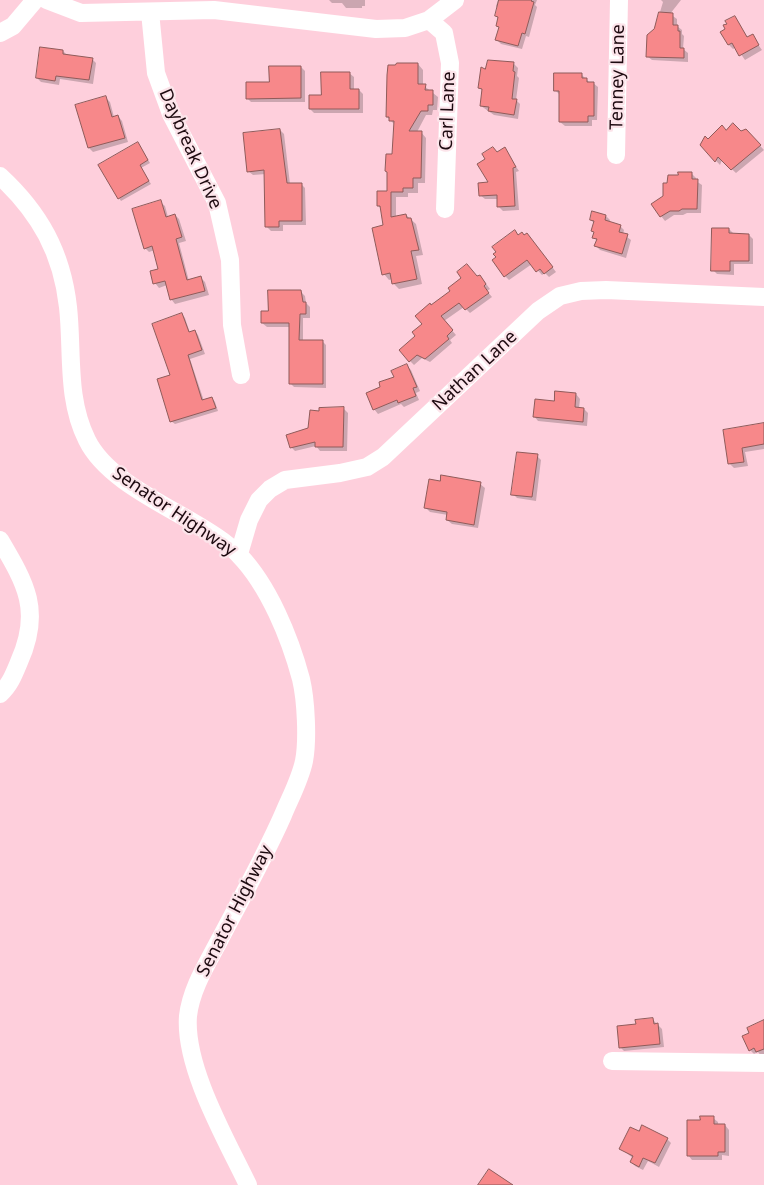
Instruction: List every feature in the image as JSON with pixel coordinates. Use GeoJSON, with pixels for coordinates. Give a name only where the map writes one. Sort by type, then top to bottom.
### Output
{"type":"FeatureCollection","features":[{"type":"Feature","properties":{"kind":"street"},"geometry":{"type":"LineString","coordinates":[[0,33],[12,26],[34,0]]}},
{"type":"Feature","properties":{"kind":"street"},"geometry":{"type":"LineString","coordinates":[[47,0],[81,14],[266,8],[376,29],[405,28],[429,20],[454,0]]}},
{"type":"Feature","properties":{"kind":"street","name":"Tenney Lane"},"geometry":{"type":"LineString","coordinates":[[616,155],[620,0]]}},
{"type":"Feature","properties":{"kind":"street","name":"Daybreak Drive"},"geometry":{"type":"LineString","coordinates":[[150,12],[156,73],[171,114],[217,203],[230,260],[232,325],[241,375]]}},
{"type":"Feature","properties":{"kind":"street","name":"Carl Lane"},"geometry":{"type":"LineString","coordinates":[[429,20],[444,33],[450,63],[444,209]]}},
{"type":"Feature","properties":{"kind":"street","name":"Senator Highway"},"geometry":{"type":"LineString","coordinates":[[0,176],[13,188],[39,219],[52,243],[62,277],[68,308],[74,404],[87,440],[101,460],[119,477],[207,531],[238,554],[263,587],[276,611],[302,683],[305,732],[304,761],[293,792],[268,848],[196,986],[188,1015],[190,1045],[197,1072],[222,1132],[248,1185]]}},
{"type":"Feature","properties":{"kind":"street","name":"Nathan Lane"},"geometry":{"type":"LineString","coordinates":[[238,554],[249,520],[259,500],[270,489],[285,480],[340,473],[367,467],[383,457],[538,311],[560,296],[580,291],[606,290],[764,297]]}},
{"type":"Feature","properties":{"kind":"street"},"geometry":{"type":"LineString","coordinates":[[0,540],[19,571],[27,589],[30,612],[26,647],[8,686],[0,694]]}},
{"type":"Feature","properties":{"kind":"street"},"geometry":{"type":"LineString","coordinates":[[612,1061],[764,1063]]}},
{"type":"Feature","properties":{"kind":"building"},"geometry":{"type":"Polygon","coordinates":[[[499,0],[532,0],[534,2],[525,34],[522,33],[518,46],[495,40],[499,27],[496,26],[498,17],[495,16],[499,0]]]}},
{"type":"Feature","properties":{"kind":"building"},"geometry":{"type":"Polygon","coordinates":[[[659,12],[673,13],[673,25],[678,25],[678,31],[680,31],[680,48],[684,48],[684,58],[646,57],[647,35],[654,29],[659,12]]]}},
{"type":"Feature","properties":{"kind":"building"},"geometry":{"type":"Polygon","coordinates":[[[735,16],[747,37],[753,34],[759,45],[739,56],[732,43],[728,45],[720,32],[725,29],[723,25],[727,24],[725,21],[735,16]]]}},
{"type":"Feature","properties":{"kind":"building"},"geometry":{"type":"Polygon","coordinates":[[[40,47],[63,50],[63,54],[93,58],[89,80],[56,76],[55,81],[36,78],[40,47]]]}},
{"type":"Feature","properties":{"kind":"building"},"geometry":{"type":"Polygon","coordinates":[[[488,60],[514,62],[513,71],[515,72],[512,99],[517,99],[514,115],[488,111],[489,107],[480,106],[482,89],[478,88],[481,67],[485,69],[488,60]]]}},
{"type":"Feature","properties":{"kind":"building"},"geometry":{"type":"Polygon","coordinates":[[[397,63],[418,63],[418,84],[426,84],[425,90],[433,90],[433,105],[428,105],[428,111],[421,111],[409,131],[422,131],[421,178],[413,178],[413,188],[403,188],[403,192],[391,192],[391,217],[406,214],[407,218],[411,218],[419,250],[411,251],[417,279],[392,284],[390,273],[382,275],[372,228],[383,225],[380,206],[377,206],[377,191],[387,191],[386,154],[392,154],[394,121],[389,121],[389,117],[386,117],[387,75],[388,65],[395,65],[397,63]]]}},
{"type":"Feature","properties":{"kind":"building"},"geometry":{"type":"Polygon","coordinates":[[[269,66],[301,66],[301,98],[246,99],[246,82],[269,82],[269,66]]]}},
{"type":"Feature","properties":{"kind":"building"},"geometry":{"type":"Polygon","coordinates":[[[321,72],[350,72],[350,89],[359,89],[359,109],[309,109],[309,95],[321,95],[321,72]]]}},
{"type":"Feature","properties":{"kind":"building"},"geometry":{"type":"Polygon","coordinates":[[[554,73],[582,73],[582,78],[587,78],[587,82],[594,82],[594,116],[588,116],[588,122],[559,122],[559,91],[554,91],[554,73]]]}},
{"type":"Feature","properties":{"kind":"building"},"geometry":{"type":"Polygon","coordinates":[[[106,96],[112,117],[118,115],[125,138],[88,148],[75,105],[106,96]]]}},
{"type":"Feature","properties":{"kind":"building"},"geometry":{"type":"Polygon","coordinates":[[[733,123],[741,131],[746,129],[761,145],[731,170],[718,157],[715,162],[700,145],[705,136],[708,139],[722,125],[726,130],[733,123]]]}},
{"type":"Feature","properties":{"kind":"building"},"geometry":{"type":"Polygon","coordinates":[[[280,129],[287,183],[302,183],[302,221],[279,221],[279,227],[265,227],[264,170],[247,172],[243,133],[280,129]]]}},
{"type":"Feature","properties":{"kind":"building"},"geometry":{"type":"Polygon","coordinates":[[[138,142],[148,160],[140,165],[149,181],[118,199],[98,165],[138,142]]]}},
{"type":"Feature","properties":{"kind":"building"},"geometry":{"type":"Polygon","coordinates":[[[493,147],[497,152],[505,147],[516,167],[513,168],[515,206],[497,207],[497,195],[479,196],[478,183],[488,182],[477,164],[485,159],[482,154],[493,147]]]}},
{"type":"Feature","properties":{"kind":"building"},"geometry":{"type":"Polygon","coordinates":[[[678,172],[692,172],[692,179],[698,179],[697,209],[670,211],[660,217],[651,204],[663,196],[663,183],[667,183],[668,175],[678,175],[678,172]]]}},
{"type":"Feature","properties":{"kind":"building"},"geometry":{"type":"Polygon","coordinates":[[[161,200],[166,217],[175,214],[182,237],[176,239],[187,280],[201,276],[205,291],[170,300],[165,281],[153,284],[150,271],[158,269],[152,246],[144,249],[132,209],[161,200]]]}},
{"type":"Feature","properties":{"kind":"building"},"geometry":{"type":"Polygon","coordinates":[[[592,211],[606,215],[605,220],[621,225],[619,232],[628,234],[622,254],[594,246],[597,239],[592,238],[594,232],[591,231],[594,221],[590,220],[592,211]]]}},
{"type":"Feature","properties":{"kind":"building"},"geometry":{"type":"Polygon","coordinates":[[[712,228],[729,228],[729,233],[749,234],[749,261],[730,261],[730,271],[711,271],[712,228]]]}},
{"type":"Feature","properties":{"kind":"building"},"geometry":{"type":"Polygon","coordinates":[[[515,230],[518,235],[522,232],[524,235],[527,233],[553,267],[544,274],[540,269],[536,272],[527,260],[504,277],[492,260],[496,257],[493,254],[496,252],[492,247],[515,230]]]}},
{"type":"Feature","properties":{"kind":"building"},"geometry":{"type":"Polygon","coordinates":[[[467,264],[477,276],[480,275],[489,293],[465,310],[459,303],[441,316],[453,330],[447,336],[449,339],[425,359],[417,355],[409,362],[399,350],[415,336],[412,332],[422,324],[415,316],[430,303],[431,305],[450,291],[448,288],[461,278],[457,272],[467,264]]]}},
{"type":"Feature","properties":{"kind":"building"},"geometry":{"type":"Polygon","coordinates":[[[268,290],[301,290],[303,302],[306,302],[306,314],[300,314],[299,340],[323,340],[323,384],[289,384],[289,323],[261,323],[261,311],[268,311],[268,290]]]}},
{"type":"Feature","properties":{"kind":"building"},"geometry":{"type":"Polygon","coordinates":[[[182,313],[189,332],[195,330],[202,350],[188,355],[202,400],[212,397],[216,408],[170,422],[157,379],[170,375],[152,324],[182,313]]]}},
{"type":"Feature","properties":{"kind":"building"},"geometry":{"type":"Polygon","coordinates":[[[407,364],[417,387],[413,388],[416,396],[398,403],[397,400],[373,410],[366,393],[380,387],[379,382],[394,377],[391,371],[407,364]]]}},
{"type":"Feature","properties":{"kind":"building"},"geometry":{"type":"Polygon","coordinates":[[[555,391],[576,393],[575,407],[584,408],[583,422],[533,417],[535,399],[554,401],[555,391]]]}},
{"type":"Feature","properties":{"kind":"building"},"geometry":{"type":"Polygon","coordinates":[[[344,407],[343,447],[315,447],[315,442],[290,448],[286,435],[308,428],[310,410],[319,411],[319,408],[344,407]]]}},
{"type":"Feature","properties":{"kind":"building"},"geometry":{"type":"Polygon","coordinates":[[[764,423],[764,444],[742,448],[744,462],[728,464],[723,430],[764,423]]]}},
{"type":"Feature","properties":{"kind":"building"},"geometry":{"type":"Polygon","coordinates":[[[517,452],[538,454],[532,497],[511,495],[517,452]]]}},
{"type":"Feature","properties":{"kind":"building"},"geometry":{"type":"Polygon","coordinates":[[[441,475],[481,482],[474,525],[446,520],[447,512],[424,508],[429,479],[440,481],[441,475]]]}},
{"type":"Feature","properties":{"kind":"building"},"geometry":{"type":"Polygon","coordinates":[[[653,1018],[654,1024],[658,1023],[660,1044],[619,1048],[617,1026],[636,1024],[635,1020],[653,1018]]]}},
{"type":"Feature","properties":{"kind":"building"},"geometry":{"type":"Polygon","coordinates":[[[764,1020],[764,1049],[756,1052],[754,1048],[749,1051],[742,1036],[749,1033],[747,1028],[764,1020]]]}},
{"type":"Feature","properties":{"kind":"building"},"geometry":{"type":"Polygon","coordinates":[[[700,1116],[714,1116],[714,1124],[725,1124],[725,1152],[718,1152],[718,1156],[687,1156],[687,1120],[700,1120],[700,1116]]]}},
{"type":"Feature","properties":{"kind":"building"},"geometry":{"type":"Polygon","coordinates":[[[642,1125],[668,1138],[655,1163],[643,1158],[639,1167],[630,1162],[633,1156],[619,1149],[630,1127],[639,1131],[642,1125]]]}},
{"type":"Feature","properties":{"kind":"building"},"geometry":{"type":"Polygon","coordinates":[[[489,1169],[513,1185],[478,1185],[489,1169]]]}}]}
